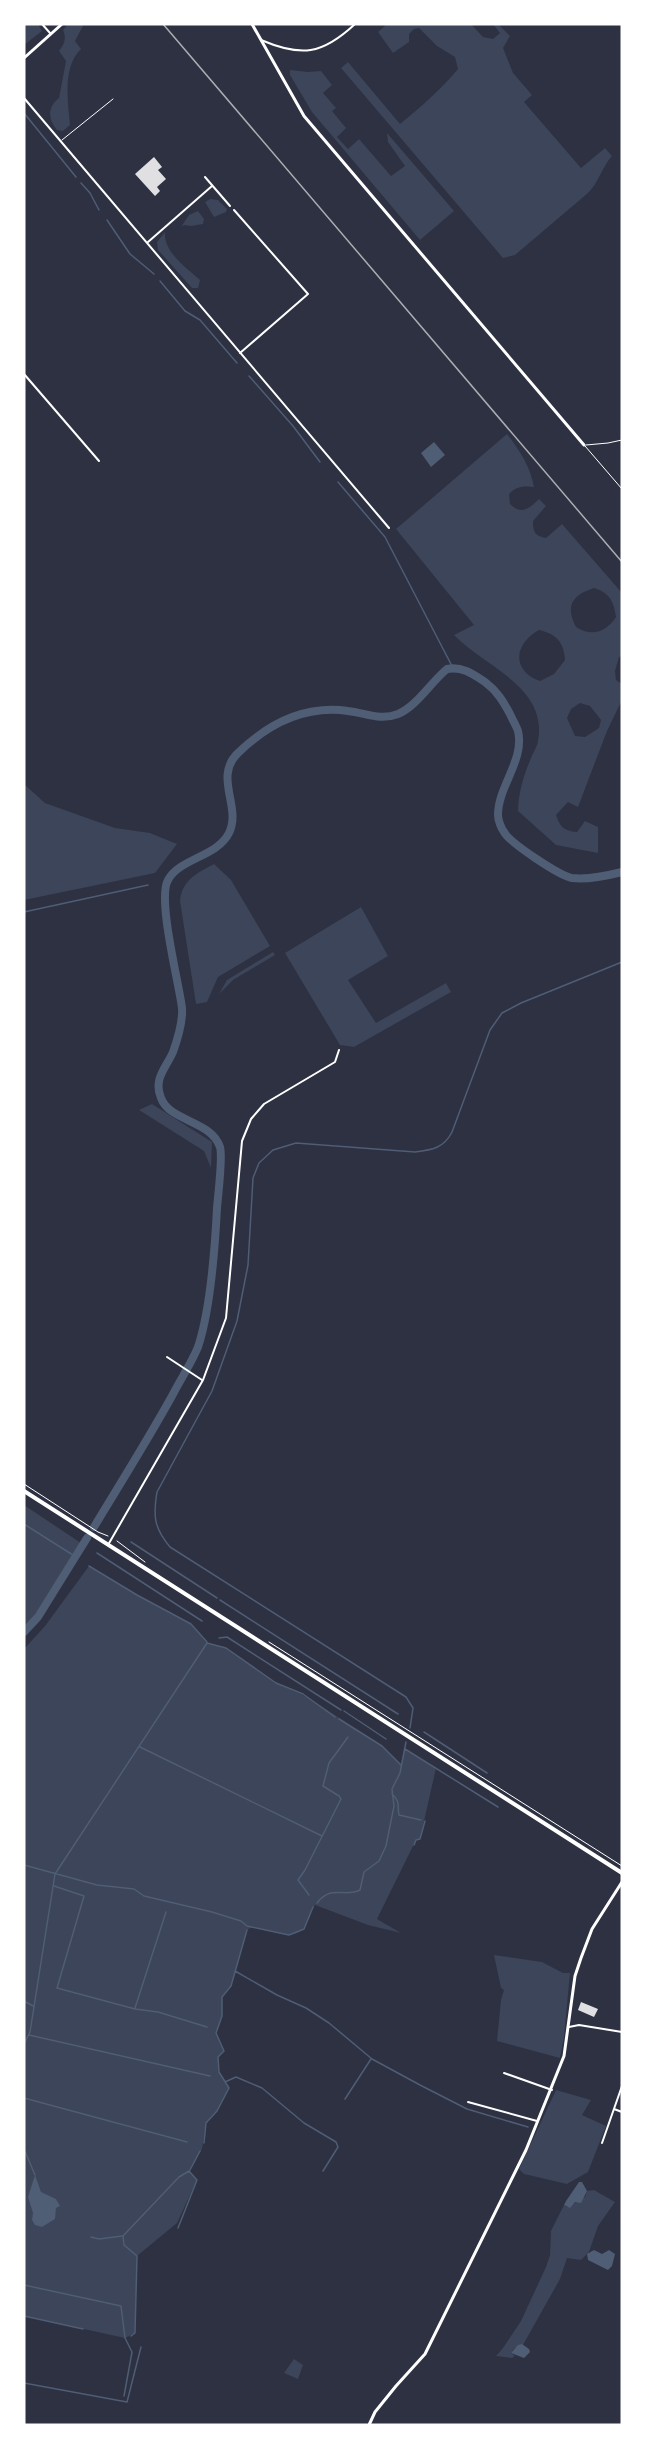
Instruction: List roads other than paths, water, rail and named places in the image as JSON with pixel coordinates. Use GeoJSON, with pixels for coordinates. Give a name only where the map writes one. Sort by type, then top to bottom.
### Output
{"type":"FeatureCollection","features":[{"type":"Feature","properties":{"kind":"main road"},"geometry":{"type":"LineString","coordinates":[[24,1491],[622,1873]]}},
{"type":"Feature","properties":{"kind":"street"},"geometry":{"type":"LineString","coordinates":[[42,24],[51,34]]}},
{"type":"Feature","properties":{"kind":"street"},"geometry":{"type":"LineString","coordinates":[[24,58],[62,24]]}},
{"type":"Feature","properties":{"kind":"street"},"geometry":{"type":"LineString","coordinates":[[252,24],[304,116],[584,445]]}},
{"type":"Feature","properties":{"kind":"street"},"geometry":{"type":"LineString","coordinates":[[261,40],[295,51],[312,50],[331,44],[355,24]]}},
{"type":"Feature","properties":{"kind":"street"},"geometry":{"type":"LineString","coordinates":[[24,98],[389,528]]}},
{"type":"Feature","properties":{"kind":"street"},"geometry":{"type":"LineString","coordinates":[[205,177],[230,206]]}},
{"type":"Feature","properties":{"kind":"street"},"geometry":{"type":"LineString","coordinates":[[148,242],[212,186]]}},
{"type":"Feature","properties":{"kind":"street"},"geometry":{"type":"LineString","coordinates":[[234,210],[308,294],[240,354]]}},
{"type":"Feature","properties":{"kind":"street"},"geometry":{"type":"LineString","coordinates":[[24,374],[99,461]]}},
{"type":"Feature","properties":{"kind":"street"},"geometry":{"type":"LineString","coordinates":[[108,1545],[203,1380],[226,1318],[237,1218],[238,1173],[246,1128],[264,1104],[335,1062],[339,1050]]}},
{"type":"Feature","properties":{"kind":"street"},"geometry":{"type":"LineString","coordinates":[[166,1357],[203,1380]]}},
{"type":"Feature","properties":{"kind":"street"},"geometry":{"type":"LineString","coordinates":[[369,2425],[375,2412],[389,2394],[425,2354],[539,2121],[564,2056],[573,1984],[580,1958],[592,1929],[622,1882]]}},
{"type":"Feature","properties":{"kind":"street"},"geometry":{"type":"LineString","coordinates":[[569,2027],[579,2025],[622,2032]]}},
{"type":"Feature","properties":{"kind":"street"},"geometry":{"type":"LineString","coordinates":[[504,2073],[552,2090]]}},
{"type":"Feature","properties":{"kind":"street"},"geometry":{"type":"LineString","coordinates":[[602,2143],[622,2085]]}},
{"type":"Feature","properties":{"kind":"street"},"geometry":{"type":"LineString","coordinates":[[468,2102],[539,2121]]}},
{"type":"Feature","properties":{"kind":"street"},"geometry":{"type":"LineString","coordinates":[[614,2109],[622,2112]]}},
{"type":"Feature","properties":{"kind":"lane"},"geometry":{"type":"LineString","coordinates":[[60,141],[112,99]]}},
{"type":"Feature","properties":{"kind":"lane"},"geometry":{"type":"LineString","coordinates":[[584,445],[608,444],[622,440]]}},
{"type":"Feature","properties":{"kind":"lane"},"geometry":{"type":"LineString","coordinates":[[584,445],[622,489]]}},
{"type":"Feature","properties":{"kind":"waterway"},"geometry":{"type":"LineString","coordinates":[[24,113],[76,177]]}},
{"type":"Feature","properties":{"kind":"waterway"},"geometry":{"type":"LineString","coordinates":[[81,183],[90,193],[99,210]]}},
{"type":"Feature","properties":{"kind":"waterway"},"geometry":{"type":"LineString","coordinates":[[107,220],[130,254],[154,274]]}},
{"type":"Feature","properties":{"kind":"waterway"},"geometry":{"type":"LineString","coordinates":[[160,281],[185,311],[200,320],[237,363]]}},
{"type":"Feature","properties":{"kind":"waterway"},"geometry":{"type":"LineString","coordinates":[[249,376],[293,426],[320,462]]}},
{"type":"Feature","properties":{"kind":"waterway"},"geometry":{"type":"LineString","coordinates":[[338,482],[385,537],[453,668]]}},
{"type":"Feature","properties":{"kind":"waterway"},"geometry":{"type":"LineString","coordinates":[[94,1527],[192,1360],[206,1316],[213,1260],[221,1152],[215,1138],[208,1131],[173,1112],[166,1106],[159,1091],[159,1079],[175,1047],[182,1013],[167,922],[165,890],[168,880],[174,873],[208,853],[229,833],[232,813],[228,772],[231,762],[238,753],[275,725],[302,714],[332,710],[379,717],[398,714],[418,700],[447,669],[462,670],[485,682],[496,693],[518,731],[518,752],[499,804],[498,815],[504,832],[515,844],[566,876],[591,878],[622,872]]}},
{"type":"Feature","properties":{"kind":"waterway"},"geometry":{"type":"LineString","coordinates":[[24,912],[148,885]]}},
{"type":"Feature","properties":{"kind":"waterway"},"geometry":{"type":"LineString","coordinates":[[410,1728],[413,1708],[406,1697],[170,1547],[156,1521],[157,1492],[212,1391],[237,1321],[248,1265],[253,1178],[259,1163],[273,1150],[296,1143],[415,1152],[441,1145],[452,1132],[490,1030],[502,1013],[622,962]]}},
{"type":"Feature","properties":{"kind":"waterway"},"geometry":{"type":"LineString","coordinates":[[24,1524],[76,1557]]}},
{"type":"Feature","properties":{"kind":"waterway"},"geometry":{"type":"LineString","coordinates":[[24,1632],[38,1617],[87,1538]]}},
{"type":"Feature","properties":{"kind":"waterway"},"geometry":{"type":"LineString","coordinates":[[131,1542],[217,1598]]}},
{"type":"Feature","properties":{"kind":"waterway"},"geometry":{"type":"LineString","coordinates":[[97,1553],[202,1621]]}},
{"type":"Feature","properties":{"kind":"waterway"},"geometry":{"type":"LineString","coordinates":[[89,1566],[191,1624],[207,1642]]}},
{"type":"Feature","properties":{"kind":"waterway"},"geometry":{"type":"LineString","coordinates":[[220,1600],[398,1714]]}},
{"type":"Feature","properties":{"kind":"waterway"},"geometry":{"type":"LineString","coordinates":[[219,1638],[227,1637],[341,1710]]}},
{"type":"Feature","properties":{"kind":"waterway"},"geometry":{"type":"LineString","coordinates":[[24,2044],[30,2032],[55,1874],[207,1643],[226,1648],[276,1683],[303,1694],[335,1717]]}},
{"type":"Feature","properties":{"kind":"waterway"},"geometry":{"type":"LineString","coordinates":[[344,1711],[386,1739]]}},
{"type":"Feature","properties":{"kind":"waterway"},"geometry":{"type":"LineString","coordinates":[[339,1719],[382,1746],[401,1765]]}},
{"type":"Feature","properties":{"kind":"waterway"},"geometry":{"type":"LineString","coordinates":[[424,1732],[487,1773]]}},
{"type":"Feature","properties":{"kind":"waterway"},"geometry":{"type":"LineString","coordinates":[[309,1895],[298,1880],[341,1799],[323,1786],[329,1763],[348,1737]]}},
{"type":"Feature","properties":{"kind":"waterway"},"geometry":{"type":"LineString","coordinates":[[317,1903],[328,1894],[360,1890],[364,1872],[379,1861],[386,1846],[394,1806],[392,1789],[400,1773],[406,1742]]}},
{"type":"Feature","properties":{"kind":"waterway"},"geometry":{"type":"LineString","coordinates":[[140,1747],[322,1836]]}},
{"type":"Feature","properties":{"kind":"waterway"},"geometry":{"type":"LineString","coordinates":[[405,1749],[498,1807]]}},
{"type":"Feature","properties":{"kind":"waterway"},"geometry":{"type":"LineString","coordinates":[[392,1794],[398,1802],[399,1815],[421,1820]]}},
{"type":"Feature","properties":{"kind":"waterway"},"geometry":{"type":"LineString","coordinates":[[414,1845],[416,1840],[420,1839],[425,1821]]}},
{"type":"Feature","properties":{"kind":"waterway"},"geometry":{"type":"LineString","coordinates":[[24,1865],[97,1885],[134,1889],[144,1896],[212,1912],[241,1921],[247,1926],[289,1935],[304,1929],[313,1907]]}},
{"type":"Feature","properties":{"kind":"waterway"},"geometry":{"type":"LineString","coordinates":[[54,1886],[84,1896],[57,1988],[135,2009],[158,2012],[207,2027]]}},
{"type":"Feature","properties":{"kind":"waterway"},"geometry":{"type":"LineString","coordinates":[[135,2008],[166,1912]]}},
{"type":"Feature","properties":{"kind":"waterway"},"geometry":{"type":"LineString","coordinates":[[204,2143],[206,2123],[217,2111],[229,2088],[219,2072],[218,2057],[224,2051],[216,2033],[222,2016],[222,1997],[231,1986],[247,1930]]}},
{"type":"Feature","properties":{"kind":"waterway"},"geometry":{"type":"LineString","coordinates":[[235,1971],[277,1995],[306,2008],[329,2023],[372,2059],[420,2085],[467,2109],[528,2127]]}},
{"type":"Feature","properties":{"kind":"waterway"},"geometry":{"type":"LineString","coordinates":[[24,2001],[33,2006]]}},
{"type":"Feature","properties":{"kind":"waterway"},"geometry":{"type":"LineString","coordinates":[[29,2035],[210,2076]]}},
{"type":"Feature","properties":{"kind":"waterway"},"geometry":{"type":"LineString","coordinates":[[345,2099],[371,2059]]}},
{"type":"Feature","properties":{"kind":"waterway"},"geometry":{"type":"LineString","coordinates":[[225,2082],[236,2077],[262,2088],[304,2123],[336,2142],[338,2147],[323,2171]]}},
{"type":"Feature","properties":{"kind":"waterway"},"geometry":{"type":"LineString","coordinates":[[24,2098],[187,2142]]}},
{"type":"Feature","properties":{"kind":"waterway"},"geometry":{"type":"LineString","coordinates":[[24,2149],[35,2175]]}},
{"type":"Feature","properties":{"kind":"waterway"},"geometry":{"type":"LineString","coordinates":[[190,2170],[200,2151]]}},
{"type":"Feature","properties":{"kind":"waterway"},"geometry":{"type":"LineString","coordinates":[[131,2336],[135,2333],[137,2256],[124,2245],[123,2236],[179,2177],[189,2171],[197,2180],[178,2228]]}},
{"type":"Feature","properties":{"kind":"waterway"},"geometry":{"type":"LineString","coordinates":[[91,2237],[99,2239],[122,2236]]}},
{"type":"Feature","properties":{"kind":"waterway"},"geometry":{"type":"LineString","coordinates":[[24,2285],[121,2306],[125,2338],[132,2352],[124,2396]]}},
{"type":"Feature","properties":{"kind":"waterway"},"geometry":{"type":"LineString","coordinates":[[24,2316],[83,2329]]}},
{"type":"Feature","properties":{"kind":"waterway"},"geometry":{"type":"LineString","coordinates":[[24,2383],[127,2402],[141,2347]]}},
{"type":"Feature","properties":{"kind":"railway"},"geometry":{"type":"LineString","coordinates":[[163,24],[622,562]]}}]}
